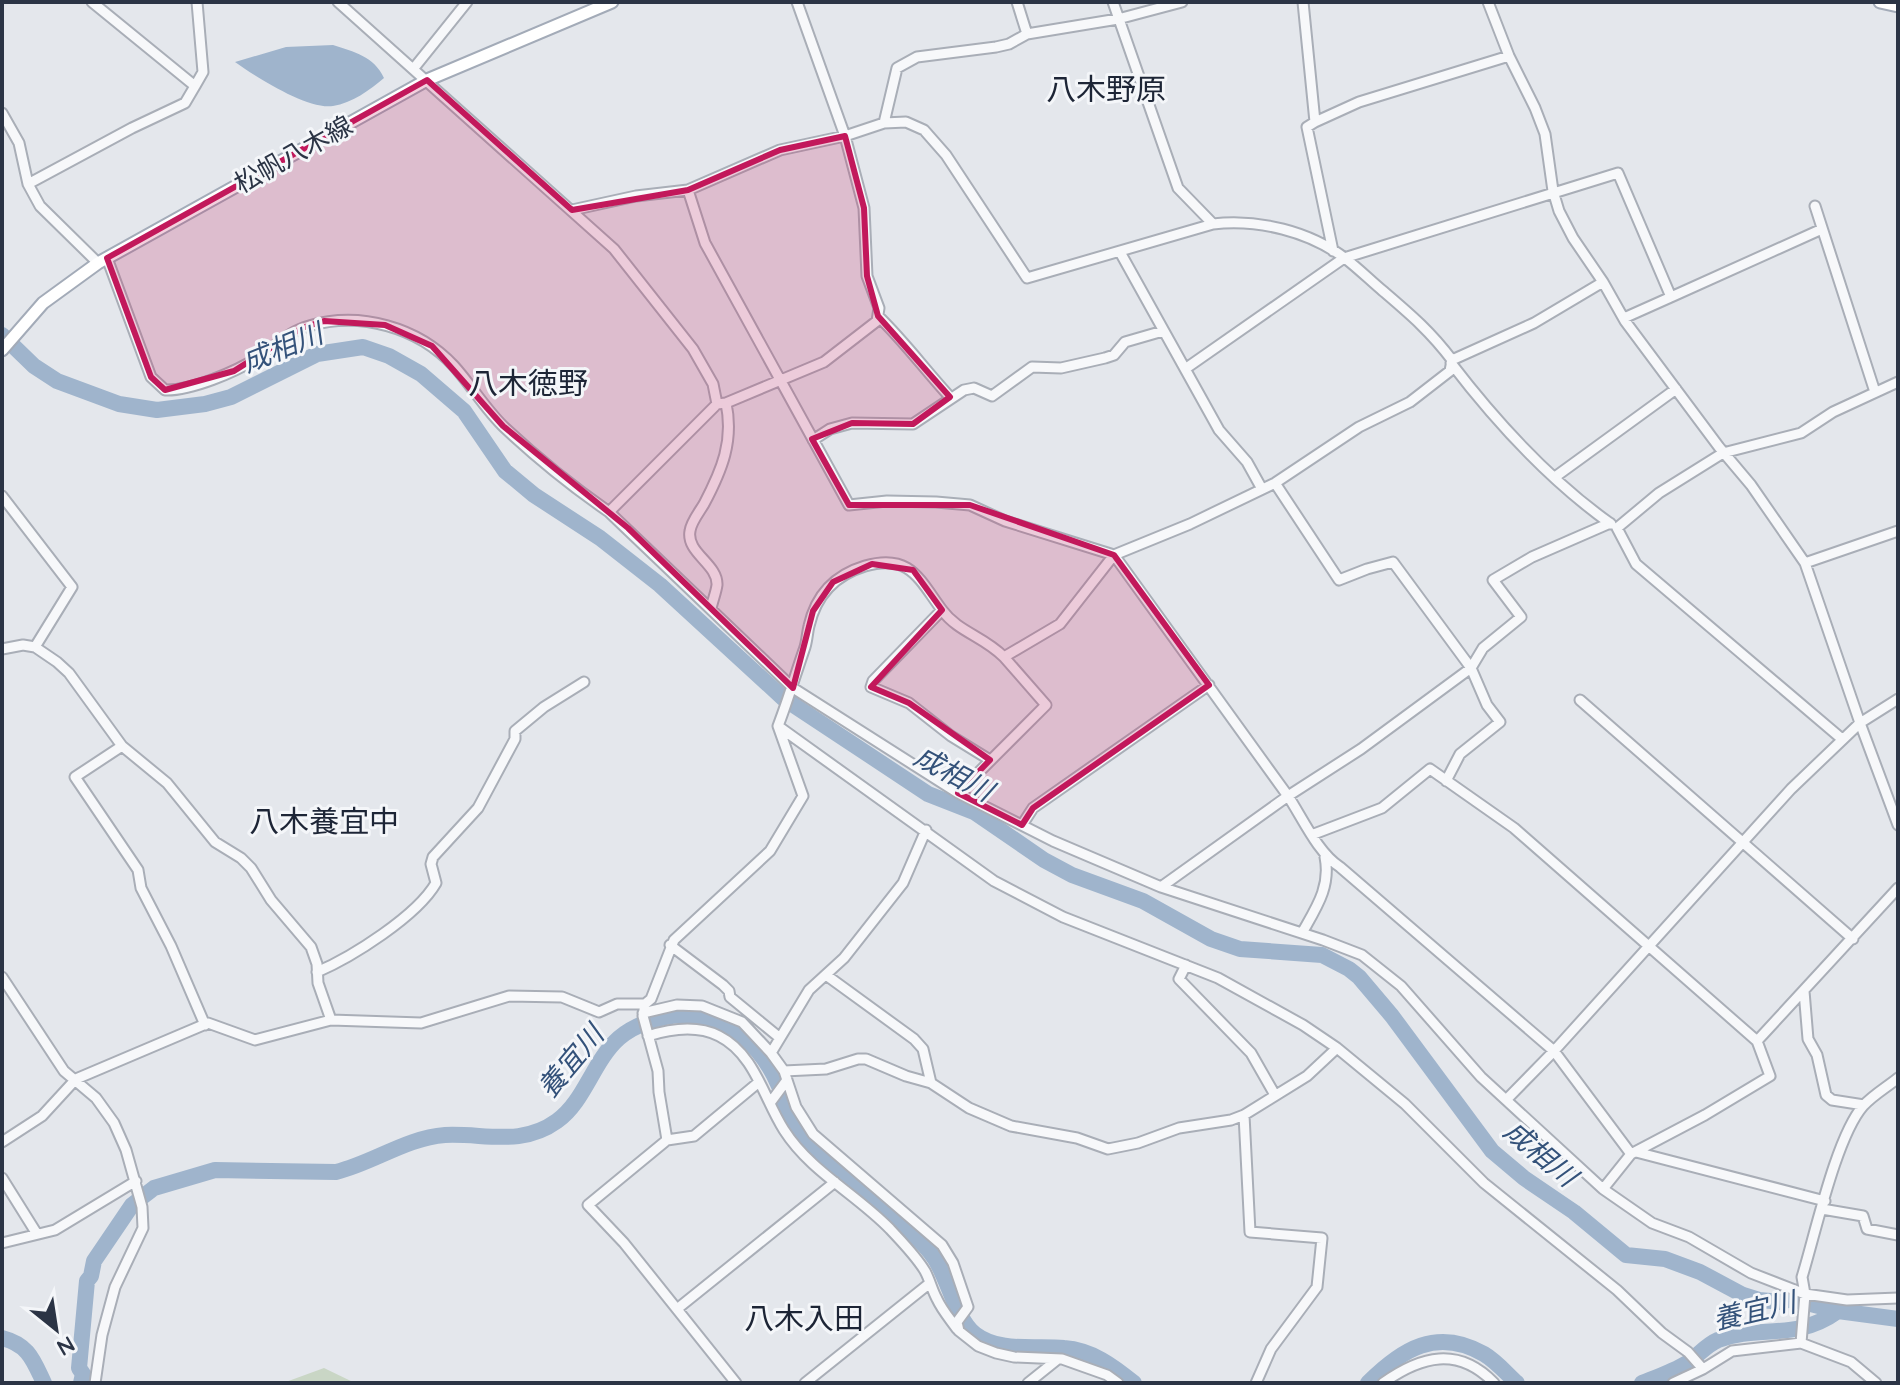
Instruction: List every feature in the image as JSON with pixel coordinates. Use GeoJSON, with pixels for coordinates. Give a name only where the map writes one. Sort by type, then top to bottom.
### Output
{"type":"FeatureCollection","features":[{"type":"Feature","properties":{"kind":"main road","name":"松帆八木線"},"geometry":{"type":"LineString","coordinates":[[2,350],[43,303],[102,260],[427,80],[612,2]]}},
{"type":"Feature","properties":{"kind":"main road"},"geometry":{"type":"LineString","coordinates":[[1880,2],[1898,6]]}},
{"type":"Feature","properties":{"kind":"street"},"geometry":{"type":"LineString","coordinates":[[92,2],[195,86]]}},
{"type":"Feature","properties":{"kind":"street"},"geometry":{"type":"LineString","coordinates":[[28,184],[185,103],[203,72],[197,2]]}},
{"type":"Feature","properties":{"kind":"street"},"geometry":{"type":"LineString","coordinates":[[414,68],[467,2]]}},
{"type":"Feature","properties":{"kind":"street"},"geometry":{"type":"LineString","coordinates":[[609,512],[721,403],[824,362],[877,321],[879,308],[867,276],[864,208],[845,136],[797,2]]}},
{"type":"Feature","properties":{"kind":"street"},"geometry":{"type":"LineString","coordinates":[[1017,2],[1027,34]]}},
{"type":"Feature","properties":{"kind":"street"},"geometry":{"type":"LineString","coordinates":[[1113,2],[1178,188],[1213,224]]}},
{"type":"Feature","properties":{"kind":"street"},"geometry":{"type":"LineString","coordinates":[[884,123],[897,68],[917,57],[996,47],[1027,34],[1118,19],[1182,2]]}},
{"type":"Feature","properties":{"kind":"street"},"geometry":{"type":"LineString","coordinates":[[1303,2],[1315,122]]}},
{"type":"Feature","properties":{"kind":"street"},"geometry":{"type":"LineString","coordinates":[[1488,2],[1545,134],[1553,191],[1573,238],[1624,318],[1723,453],[1751,485],[1805,563],[1898,825]]}},
{"type":"Feature","properties":{"kind":"street"},"geometry":{"type":"LineString","coordinates":[[344,4],[614,249],[693,349],[713,384],[730,427],[728,448],[720,473],[689,530],[691,544],[715,576],[717,584],[711,609]]}},
{"type":"Feature","properties":{"kind":"street"},"geometry":{"type":"LineString","coordinates":[[1333,251],[1307,127],[1359,102],[1509,56]]}},
{"type":"Feature","properties":{"kind":"street"},"geometry":{"type":"LineString","coordinates":[[2,113],[19,143],[28,184],[40,206],[102,260],[151,377],[165,390],[196,384],[234,371],[302,328],[324,321],[358,321],[404,330],[443,354],[503,426],[609,512],[792,691],[958,793],[1022,825],[1161,887],[1362,955],[1401,986],[1481,1077],[1603,1189],[1652,1223],[1689,1237],[1751,1273],[1805,1294],[1847,1300],[1898,1298]]}},
{"type":"Feature","properties":{"kind":"street"},"geometry":{"type":"LineString","coordinates":[[572,210],[636,196],[688,190],[780,150],[845,136],[884,123],[906,122],[924,130],[946,155],[1027,278],[1213,224],[1239,221],[1286,230],[1313,240],[1344,258],[1428,329],[1501,424],[1555,477],[1613,525],[1636,564],[1842,739]]}},
{"type":"Feature","properties":{"kind":"street"},"geometry":{"type":"LineString","coordinates":[[1185,369],[1344,258],[1618,173],[1671,297]]}},
{"type":"Feature","properties":{"kind":"street"},"geometry":{"type":"LineString","coordinates":[[688,190],[705,243],[849,505],[887,501],[970,505],[1005,521],[1114,555],[1314,834],[1325,857],[1327,882],[1320,902],[1302,933]]}},
{"type":"Feature","properties":{"kind":"street"},"geometry":{"type":"LineString","coordinates":[[1815,206],[1875,392]]}},
{"type":"Feature","properties":{"kind":"street"},"geometry":{"type":"LineString","coordinates":[[1624,318],[1822,229]]}},
{"type":"Feature","properties":{"kind":"street"},"geometry":{"type":"LineString","coordinates":[[1120,252],[1219,430],[1247,462],[1262,489]]}},
{"type":"Feature","properties":{"kind":"street"},"geometry":{"type":"LineString","coordinates":[[1452,362],[1534,323],[1603,282]]}},
{"type":"Feature","properties":{"kind":"street"},"geometry":{"type":"LineString","coordinates":[[878,316],[900,337],[950,397]]}},
{"type":"Feature","properties":{"kind":"street"},"geometry":{"type":"LineString","coordinates":[[813,440],[830,429],[852,423],[913,424],[964,390],[974,388],[992,396],[1032,367],[1061,368],[1105,358],[1114,355],[1125,342],[1163,331]]}},
{"type":"Feature","properties":{"kind":"street"},"geometry":{"type":"LineString","coordinates":[[1004,657],[1060,624],[1114,555],[1190,524],[1275,483],[1359,427],[1410,402],[1450,371],[1452,362]]}},
{"type":"Feature","properties":{"kind":"street"},"geometry":{"type":"LineString","coordinates":[[1161,887],[1288,796],[1361,749],[1471,668],[1483,648],[1521,617],[1493,580],[1532,557],[1613,525],[1723,453],[1801,433],[1833,412],[1898,382]]}},
{"type":"Feature","properties":{"kind":"street"},"geometry":{"type":"LineString","coordinates":[[1555,477],[1676,389]]}},
{"type":"Feature","properties":{"kind":"street"},"geometry":{"type":"LineString","coordinates":[[1275,483],[1339,580],[1393,562],[1471,668],[1487,705],[1500,722],[1460,754],[1446,781]]}},
{"type":"Feature","properties":{"kind":"street"},"geometry":{"type":"LineString","coordinates":[[2,496],[72,587],[35,647]]}},
{"type":"Feature","properties":{"kind":"street"},"geometry":{"type":"LineString","coordinates":[[1805,563],[1898,531]]}},
{"type":"Feature","properties":{"kind":"street"},"geometry":{"type":"LineString","coordinates":[[667,1140],[658,1071],[643,1011],[651,999],[670,945],[770,851],[803,796],[780,722],[792,691],[793,676],[806,647],[813,611],[821,596],[844,572],[872,564],[906,566],[913,570],[951,622],[983,638],[1046,705],[958,793]]}},
{"type":"Feature","properties":{"kind":"street"},"geometry":{"type":"LineString","coordinates":[[942,610],[873,681],[871,687],[909,703],[951,736],[990,760]]}},
{"type":"Feature","properties":{"kind":"street"},"geometry":{"type":"LineString","coordinates":[[2,649],[23,645],[35,647],[69,673],[122,746],[167,783],[215,842],[251,868],[271,900],[311,947],[331,1020]]}},
{"type":"Feature","properties":{"kind":"street"},"geometry":{"type":"LineString","coordinates":[[317,972],[380,936],[420,905],[436,883],[431,864],[433,857],[478,808],[515,739],[515,731],[544,707],[584,682]]}},
{"type":"Feature","properties":{"kind":"street"},"geometry":{"type":"LineString","coordinates":[[1022,825],[1033,808],[1209,685]]}},
{"type":"Feature","properties":{"kind":"street"},"geometry":{"type":"LineString","coordinates":[[1507,1099],[1791,789],[1860,723],[1898,699]]}},
{"type":"Feature","properties":{"kind":"street"},"geometry":{"type":"LineString","coordinates":[[1580,700],[1853,939]]}},
{"type":"Feature","properties":{"kind":"street"},"geometry":{"type":"LineString","coordinates":[[780,722],[994,881],[1026,900],[1250,994],[1337,1048],[1405,1104],[1484,1183],[1617,1290],[1703,1369]]}},
{"type":"Feature","properties":{"kind":"street"},"geometry":{"type":"LineString","coordinates":[[122,746],[75,777],[138,870],[141,888],[171,946],[205,1025]]}},
{"type":"Feature","properties":{"kind":"street"},"geometry":{"type":"LineString","coordinates":[[1314,834],[1382,808],[1430,769],[1514,828],[1757,1041],[1770,1076],[1634,1153],[1603,1189]]}},
{"type":"Feature","properties":{"kind":"street"},"geometry":{"type":"LineString","coordinates":[[1886,795],[1898,802]]}},
{"type":"Feature","properties":{"kind":"street"},"geometry":{"type":"LineString","coordinates":[[771,1053],[809,990],[850,950],[903,883],[926,830]]}},
{"type":"Feature","properties":{"kind":"street"},"geometry":{"type":"LineString","coordinates":[[1325,857],[1554,1051],[1634,1153],[1863,1216],[1867,1229],[1898,1235]]}},
{"type":"Feature","properties":{"kind":"street"},"geometry":{"type":"LineString","coordinates":[[1757,1041],[1898,888]]}},
{"type":"Feature","properties":{"kind":"street"},"geometry":{"type":"LineString","coordinates":[[670,945],[723,985],[730,997],[780,1038]]}},
{"type":"Feature","properties":{"kind":"street"},"geometry":{"type":"LineString","coordinates":[[1186,965],[1179,979],[1251,1053],[1275,1095]]}},
{"type":"Feature","properties":{"kind":"street"},"geometry":{"type":"LineString","coordinates":[[826,975],[914,1039],[923,1049],[931,1083]]}},
{"type":"Feature","properties":{"kind":"street"},"geometry":{"type":"LineString","coordinates":[[4,984],[64,1071],[96,1098],[114,1123],[126,1150],[142,1207],[143,1228],[115,1287],[102,1335],[95,1383]]}},
{"type":"Feature","properties":{"kind":"street"},"geometry":{"type":"LineString","coordinates":[[1804,991],[1808,1039],[1817,1055],[1826,1095],[1832,1100],[1864,1105]]}},
{"type":"Feature","properties":{"kind":"street"},"geometry":{"type":"LineString","coordinates":[[2,1142],[42,1116],[76,1079],[208,1023],[255,1040],[331,1020],[421,1023],[509,996],[562,997],[599,1012],[617,1004],[643,1011],[677,1005],[702,1006],[742,1022],[771,1053],[786,1079],[796,1107],[813,1134],[942,1245],[953,1263],[968,1307],[958,1326]]}},
{"type":"Feature","properties":{"kind":"street"},"geometry":{"type":"LineString","coordinates":[[648,1036],[673,1030],[719,1036],[748,1062],[792,1142],[804,1157],[888,1227],[920,1264],[941,1306],[978,1346],[1014,1357],[1058,1359],[1107,1375],[1118,1383]]}},
{"type":"Feature","properties":{"kind":"street"},"geometry":{"type":"LineString","coordinates":[[770,1103],[792,1069],[826,1069],[866,1059],[931,1083],[969,1108],[1011,1126],[1077,1138],[1108,1149],[1138,1143],[1179,1128],[1244,1115],[1321,1066],[1337,1048]]}},
{"type":"Feature","properties":{"kind":"street"},"geometry":{"type":"LineString","coordinates":[[1801,1343],[1805,1294],[1802,1277],[1839,1156],[1853,1121],[1864,1105],[1898,1078]]}},
{"type":"Feature","properties":{"kind":"street"},"geometry":{"type":"LineString","coordinates":[[736,1383],[624,1243],[588,1205],[667,1140],[694,1136],[759,1082]]}},
{"type":"Feature","properties":{"kind":"street"},"geometry":{"type":"LineString","coordinates":[[1244,1115],[1250,1232],[1322,1238],[1317,1287],[1271,1349],[1256,1383]]}},
{"type":"Feature","properties":{"kind":"street"},"geometry":{"type":"LineString","coordinates":[[2,1178],[37,1234]]}},
{"type":"Feature","properties":{"kind":"street"},"geometry":{"type":"LineString","coordinates":[[2,1243],[55,1230],[136,1181]]}},
{"type":"Feature","properties":{"kind":"street"},"geometry":{"type":"LineString","coordinates":[[677,1309],[835,1182]]}},
{"type":"Feature","properties":{"kind":"street"},"geometry":{"type":"LineString","coordinates":[[805,1383],[930,1283]]}},
{"type":"Feature","properties":{"kind":"street"},"geometry":{"type":"LineString","coordinates":[[1673,1383],[1703,1369],[1726,1353],[1741,1348],[1801,1343],[1851,1362],[1876,1383]]}},
{"type":"Feature","properties":{"kind":"street"},"geometry":{"type":"LineString","coordinates":[[1383,1383],[1413,1365],[1428,1359],[1443,1358],[1472,1366],[1494,1383]]}},
{"type":"Feature","properties":{"kind":"street"},"geometry":{"type":"LineString","coordinates":[[1028,1383],[1058,1359]]}},
{"type":"Feature","properties":{"kind":"highlighted area"},"geometry":{"type":"Polygon","coordinates":[[[427,80],[572,210],[688,190],[780,150],[845,136],[864,208],[867,276],[878,316],[950,397],[913,424],[852,423],[812,439],[849,505],[970,505],[1114,555],[1209,685],[1033,808],[1022,825],[958,793],[990,760],[909,703],[871,687],[942,610],[913,570],[872,564],[833,582],[813,611],[793,688],[628,528],[503,426],[432,346],[385,325],[324,321],[302,328],[234,371],[165,390],[151,377],[107,258],[427,80]]]}},
{"type":"Feature","properties":{"kind":"green space"},"geometry":{"type":"Polygon","coordinates":[[[324,1368],[355,1383],[283,1383],[324,1368]]]}},
{"type":"Feature","properties":{"kind":"water"},"geometry":{"type":"Polygon","coordinates":[[[333,45],[369,60],[384,78],[354,99],[322,106],[282,91],[235,62],[286,47],[333,45]]]}},
{"type":"Feature","properties":{"kind":"waterway","name":"成相川"},"geometry":{"type":"LineString","coordinates":[[2,335],[34,366],[57,381],[119,404],[157,410],[231,397],[317,354],[363,347],[389,356],[421,374],[464,411],[505,471],[660,585],[783,698],[928,794],[974,812],[1044,860],[1072,875],[1143,901],[1211,939],[1240,949],[1322,955],[1349,969],[1392,1016],[1492,1151],[1626,1255],[1665,1259],[1759,1300],[1782,1302],[1791,1299],[1838,1311],[1898,1319]]}},
{"type":"Feature","properties":{"kind":"waterway","name":"養宜川"},"geometry":{"type":"LineString","coordinates":[[81,1383],[83,1374],[79,1368],[87,1281],[94,1261],[132,1205],[154,1188],[215,1170],[336,1172],[431,1137],[530,1134],[567,1113],[602,1058],[619,1038],[648,1022],[681,1015],[713,1020],[727,1026],[752,1045],[772,1071],[789,1117],[800,1135],[813,1150],[927,1248],[940,1267],[963,1320],[975,1334],[1006,1346],[1064,1348],[1084,1352],[1110,1365],[1134,1383]]}},
{"type":"Feature","properties":{"kind":"waterway","name":"養宜川"},"geometry":{"type":"LineString","coordinates":[[1642,1383],[1682,1366],[1718,1340],[1733,1335],[1792,1330],[1838,1311]]}},
{"type":"Feature","properties":{"kind":"waterway","name":"養宜川"},"geometry":{"type":"LineString","coordinates":[[2,1338],[24,1349],[44,1383]]}},
{"type":"Feature","properties":{"kind":"waterway","name":"養宜川"},"geometry":{"type":"LineString","coordinates":[[1368,1383],[1407,1352],[1436,1342],[1451,1342],[1484,1354],[1517,1383]]}},
{"type":"Feature","properties":{"kind":"district","name":"八木野原"},"geometry":{"type":"Point","coordinates":[1106,89]}},
{"type":"Feature","properties":{"kind":"district","name":"八木徳野"},"geometry":{"type":"Point","coordinates":[528,383]}},
{"type":"Feature","properties":{"kind":"district","name":"八木養宜中"},"geometry":{"type":"Point","coordinates":[324,821]}},
{"type":"Feature","properties":{"kind":"district","name":"八木入田"},"geometry":{"type":"Point","coordinates":[804,1318]}}]}
